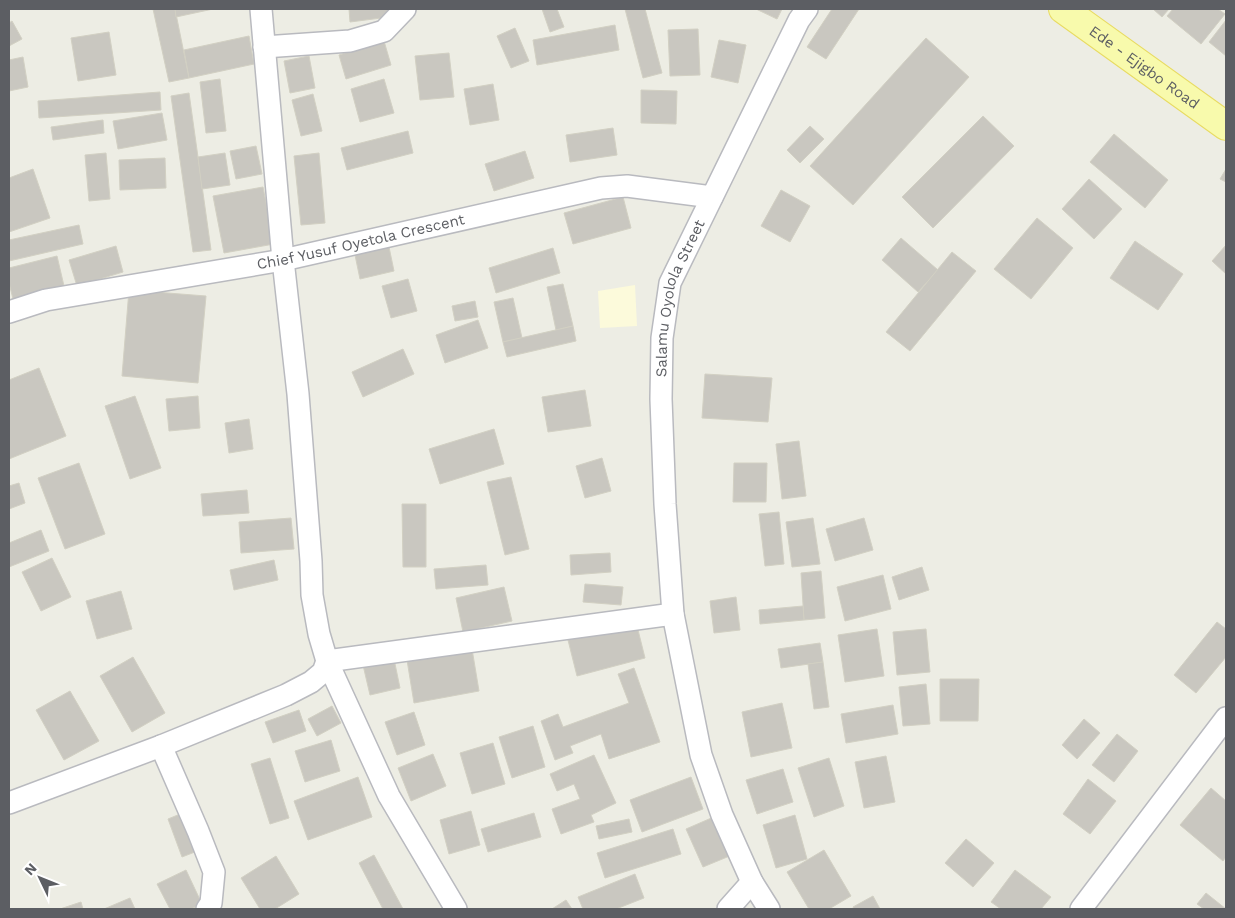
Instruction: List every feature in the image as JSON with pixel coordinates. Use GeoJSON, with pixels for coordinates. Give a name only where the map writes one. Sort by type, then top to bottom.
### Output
{"type":"FeatureCollection","features":[{"type":"Feature","properties":{"kind":"main road","name":"Ede - Ejigbo Road"},"geometry":{"type":"LineString","coordinates":[[1063,9],[1226,126]]}},
{"type":"Feature","properties":{"kind":"street"},"geometry":{"type":"LineString","coordinates":[[261,9],[283,260],[298,394],[312,595],[319,634],[327,661],[389,796],[456,909]]}},
{"type":"Feature","properties":{"kind":"street"},"geometry":{"type":"LineString","coordinates":[[264,47],[350,41],[384,31],[405,9]]}},
{"type":"Feature","properties":{"kind":"street","name":"Salamu Oyolola Street"},"geometry":{"type":"LineString","coordinates":[[769,909],[752,882],[722,815],[701,755],[673,614],[660,399],[662,338],[670,283],[799,20],[807,9]]}},
{"type":"Feature","properties":{"kind":"street","name":"Chief Yusuf Oyetola Crescent"},"geometry":{"type":"LineString","coordinates":[[9,312],[46,300],[283,260],[600,188],[627,186],[712,198]]}},
{"type":"Feature","properties":{"kind":"street"},"geometry":{"type":"LineString","coordinates":[[327,661],[673,614]]}},
{"type":"Feature","properties":{"kind":"street"},"geometry":{"type":"LineString","coordinates":[[9,803],[161,746],[286,695],[311,682],[324,672],[327,661]]}},
{"type":"Feature","properties":{"kind":"street"},"geometry":{"type":"LineString","coordinates":[[1081,909],[1226,718]]}},
{"type":"Feature","properties":{"kind":"street"},"geometry":{"type":"LineString","coordinates":[[161,746],[214,872],[211,903],[207,909]]}},
{"type":"Feature","properties":{"kind":"street"},"geometry":{"type":"LineString","coordinates":[[728,909],[752,882]]}},
{"type":"Feature","properties":{"kind":"shaded area"},"geometry":{"type":"Polygon","coordinates":[[[635,285],[637,326],[600,328],[598,291],[635,285]]]}},
{"type":"Feature","properties":{"kind":"building"},"geometry":{"type":"Polygon","coordinates":[[[153,9],[175,9],[189,78],[169,82],[153,9]]]}},
{"type":"Feature","properties":{"kind":"building"},"geometry":{"type":"Polygon","coordinates":[[[175,9],[213,9],[176,17],[175,9]]]}},
{"type":"Feature","properties":{"kind":"building"},"geometry":{"type":"Polygon","coordinates":[[[349,9],[388,9],[389,17],[350,22],[349,9]]]}},
{"type":"Feature","properties":{"kind":"building"},"geometry":{"type":"Polygon","coordinates":[[[542,9],[557,9],[564,27],[550,32],[542,9]]]}},
{"type":"Feature","properties":{"kind":"building"},"geometry":{"type":"Polygon","coordinates":[[[625,9],[645,9],[662,73],[643,78],[625,9]]]}},
{"type":"Feature","properties":{"kind":"building"},"geometry":{"type":"Polygon","coordinates":[[[756,9],[782,9],[777,19],[756,9]]]}},
{"type":"Feature","properties":{"kind":"building"},"geometry":{"type":"Polygon","coordinates":[[[832,9],[859,9],[826,59],[807,47],[832,9]]]}},
{"type":"Feature","properties":{"kind":"building"},"geometry":{"type":"Polygon","coordinates":[[[1153,9],[1169,9],[1162,17],[1153,9]]]}},
{"type":"Feature","properties":{"kind":"building"},"geometry":{"type":"Polygon","coordinates":[[[1173,9],[1218,9],[1225,14],[1201,44],[1167,16],[1173,9]]]}},
{"type":"Feature","properties":{"kind":"building"},"geometry":{"type":"Polygon","coordinates":[[[1226,20],[1226,56],[1209,42],[1226,20]]]}},
{"type":"Feature","properties":{"kind":"building"},"geometry":{"type":"Polygon","coordinates":[[[12,21],[22,39],[9,46],[9,23],[12,21]]]}},
{"type":"Feature","properties":{"kind":"building"},"geometry":{"type":"Polygon","coordinates":[[[615,25],[619,50],[537,65],[533,40],[615,25]]]}},
{"type":"Feature","properties":{"kind":"building"},"geometry":{"type":"Polygon","coordinates":[[[515,28],[529,61],[511,68],[497,36],[515,28]]]}},
{"type":"Feature","properties":{"kind":"building"},"geometry":{"type":"Polygon","coordinates":[[[698,29],[700,75],[670,76],[668,30],[698,29]]]}},
{"type":"Feature","properties":{"kind":"building"},"geometry":{"type":"Polygon","coordinates":[[[109,32],[116,75],[78,81],[71,38],[109,32]]]}},
{"type":"Feature","properties":{"kind":"building"},"geometry":{"type":"Polygon","coordinates":[[[249,36],[254,64],[189,78],[184,50],[249,36]]]}},
{"type":"Feature","properties":{"kind":"building"},"geometry":{"type":"Polygon","coordinates":[[[926,38],[969,77],[853,205],[810,166],[926,38]]]}},
{"type":"Feature","properties":{"kind":"building"},"geometry":{"type":"Polygon","coordinates":[[[719,40],[746,45],[738,83],[711,77],[719,40]]]}},
{"type":"Feature","properties":{"kind":"building"},"geometry":{"type":"Polygon","coordinates":[[[384,41],[391,65],[346,79],[339,55],[384,41]]]}},
{"type":"Feature","properties":{"kind":"building"},"geometry":{"type":"Polygon","coordinates":[[[449,53],[454,97],[420,100],[415,56],[449,53]]]}},
{"type":"Feature","properties":{"kind":"building"},"geometry":{"type":"Polygon","coordinates":[[[309,56],[315,88],[290,93],[284,61],[309,56]]]}},
{"type":"Feature","properties":{"kind":"building"},"geometry":{"type":"Polygon","coordinates":[[[23,57],[28,87],[9,91],[9,60],[23,57]]]}},
{"type":"Feature","properties":{"kind":"building"},"geometry":{"type":"Polygon","coordinates":[[[220,79],[226,131],[206,133],[200,82],[220,79]]]}},
{"type":"Feature","properties":{"kind":"building"},"geometry":{"type":"Polygon","coordinates":[[[384,79],[394,113],[360,122],[351,89],[384,79]]]}},
{"type":"Feature","properties":{"kind":"building"},"geometry":{"type":"Polygon","coordinates":[[[493,84],[499,120],[470,125],[464,89],[493,84]]]}},
{"type":"Feature","properties":{"kind":"building"},"geometry":{"type":"Polygon","coordinates":[[[641,90],[677,91],[676,124],[641,123],[641,90]]]}},
{"type":"Feature","properties":{"kind":"building"},"geometry":{"type":"Polygon","coordinates":[[[160,92],[161,110],[39,118],[38,101],[160,92]]]}},
{"type":"Feature","properties":{"kind":"building"},"geometry":{"type":"Polygon","coordinates":[[[189,93],[211,250],[193,252],[171,96],[189,93]]]}},
{"type":"Feature","properties":{"kind":"building"},"geometry":{"type":"Polygon","coordinates":[[[313,94],[322,131],[301,136],[292,100],[313,94]]]}},
{"type":"Feature","properties":{"kind":"building"},"geometry":{"type":"Polygon","coordinates":[[[162,113],[167,140],[118,149],[113,121],[162,113]]]}},
{"type":"Feature","properties":{"kind":"building"},"geometry":{"type":"Polygon","coordinates":[[[983,116],[1014,146],[933,228],[902,197],[983,116]]]}},
{"type":"Feature","properties":{"kind":"building"},"geometry":{"type":"Polygon","coordinates":[[[103,120],[104,133],[53,140],[51,127],[103,120]]]}},
{"type":"Feature","properties":{"kind":"building"},"geometry":{"type":"Polygon","coordinates":[[[810,126],[824,139],[800,163],[787,150],[810,126]]]}},
{"type":"Feature","properties":{"kind":"building"},"geometry":{"type":"Polygon","coordinates":[[[613,128],[617,155],[570,162],[566,135],[613,128]]]}},
{"type":"Feature","properties":{"kind":"building"},"geometry":{"type":"Polygon","coordinates":[[[408,131],[413,153],[347,170],[341,148],[408,131]]]}},
{"type":"Feature","properties":{"kind":"building"},"geometry":{"type":"Polygon","coordinates":[[[1114,134],[1168,180],[1145,208],[1090,162],[1114,134]]]}},
{"type":"Feature","properties":{"kind":"building"},"geometry":{"type":"Polygon","coordinates":[[[256,146],[262,174],[236,179],[230,151],[256,146]]]}},
{"type":"Feature","properties":{"kind":"building"},"geometry":{"type":"Polygon","coordinates":[[[525,151],[534,178],[494,191],[485,164],[525,151]]]}},
{"type":"Feature","properties":{"kind":"building"},"geometry":{"type":"Polygon","coordinates":[[[106,153],[110,199],[89,201],[85,155],[106,153]]]}},
{"type":"Feature","properties":{"kind":"building"},"geometry":{"type":"Polygon","coordinates":[[[225,153],[230,185],[202,189],[198,157],[225,153]]]}},
{"type":"Feature","properties":{"kind":"building"},"geometry":{"type":"Polygon","coordinates":[[[319,153],[325,223],[301,225],[294,156],[319,153]]]}},
{"type":"Feature","properties":{"kind":"building"},"geometry":{"type":"Polygon","coordinates":[[[165,158],[166,188],[120,190],[119,160],[165,158]]]}},
{"type":"Feature","properties":{"kind":"building"},"geometry":{"type":"Polygon","coordinates":[[[33,169],[50,218],[9,232],[9,178],[33,169]]]}},
{"type":"Feature","properties":{"kind":"building"},"geometry":{"type":"Polygon","coordinates":[[[1226,169],[1226,182],[1220,179],[1226,169]]]}},
{"type":"Feature","properties":{"kind":"building"},"geometry":{"type":"Polygon","coordinates":[[[1089,179],[1122,209],[1094,239],[1062,209],[1089,179]]]}},
{"type":"Feature","properties":{"kind":"building"},"geometry":{"type":"Polygon","coordinates":[[[263,187],[274,244],[224,253],[213,196],[263,187]]]}},
{"type":"Feature","properties":{"kind":"building"},"geometry":{"type":"Polygon","coordinates":[[[781,190],[810,206],[790,242],[761,226],[781,190]]]}},
{"type":"Feature","properties":{"kind":"building"},"geometry":{"type":"Polygon","coordinates":[[[623,197],[631,228],[573,244],[564,213],[623,197]]]}},
{"type":"Feature","properties":{"kind":"building"},"geometry":{"type":"Polygon","coordinates":[[[1037,218],[1073,248],[1031,299],[994,269],[1037,218]]]}},
{"type":"Feature","properties":{"kind":"building"},"geometry":{"type":"Polygon","coordinates":[[[79,225],[83,244],[9,261],[9,240],[79,225]]]}},
{"type":"Feature","properties":{"kind":"building"},"geometry":{"type":"Polygon","coordinates":[[[901,238],[938,270],[918,292],[882,260],[901,238]]]}},
{"type":"Feature","properties":{"kind":"building"},"geometry":{"type":"Polygon","coordinates":[[[1135,241],[1183,274],[1158,310],[1110,278],[1135,241]]]}},
{"type":"Feature","properties":{"kind":"building"},"geometry":{"type":"Polygon","coordinates":[[[1226,245],[1226,274],[1212,261],[1226,245]]]}},
{"type":"Feature","properties":{"kind":"building"},"geometry":{"type":"Polygon","coordinates":[[[116,246],[123,272],[77,286],[69,260],[116,246]]]}},
{"type":"Feature","properties":{"kind":"building"},"geometry":{"type":"Polygon","coordinates":[[[389,247],[394,271],[360,279],[355,255],[389,247]]]}},
{"type":"Feature","properties":{"kind":"building"},"geometry":{"type":"Polygon","coordinates":[[[553,248],[560,273],[496,293],[489,268],[553,248]]]}},
{"type":"Feature","properties":{"kind":"building"},"geometry":{"type":"Polygon","coordinates":[[[952,252],[976,271],[910,351],[886,332],[952,252]]]}},
{"type":"Feature","properties":{"kind":"building"},"geometry":{"type":"Polygon","coordinates":[[[57,256],[64,286],[13,299],[9,283],[9,268],[57,256]]]}},
{"type":"Feature","properties":{"kind":"building"},"geometry":{"type":"Polygon","coordinates":[[[408,279],[417,311],[391,318],[382,286],[408,279]]]}},
{"type":"Feature","properties":{"kind":"building"},"geometry":{"type":"Polygon","coordinates":[[[563,284],[573,326],[556,330],[547,287],[563,284]]]}},
{"type":"Feature","properties":{"kind":"building"},"geometry":{"type":"Polygon","coordinates":[[[129,290],[206,296],[198,383],[122,376],[129,290]]]}},
{"type":"Feature","properties":{"kind":"building"},"geometry":{"type":"Polygon","coordinates":[[[513,298],[522,338],[503,342],[494,302],[513,298]]]}},
{"type":"Feature","properties":{"kind":"building"},"geometry":{"type":"Polygon","coordinates":[[[475,301],[478,317],[455,321],[452,306],[475,301]]]}},
{"type":"Feature","properties":{"kind":"building"},"geometry":{"type":"Polygon","coordinates":[[[478,320],[488,348],[445,363],[436,335],[478,320]]]}},
{"type":"Feature","properties":{"kind":"building"},"geometry":{"type":"Polygon","coordinates":[[[573,326],[576,341],[507,357],[503,342],[573,326]]]}},
{"type":"Feature","properties":{"kind":"building"},"geometry":{"type":"Polygon","coordinates":[[[403,349],[414,374],[363,397],[352,372],[403,349]]]}},
{"type":"Feature","properties":{"kind":"building"},"geometry":{"type":"Polygon","coordinates":[[[39,368],[66,436],[9,459],[9,380],[39,368]]]}},
{"type":"Feature","properties":{"kind":"building"},"geometry":{"type":"Polygon","coordinates":[[[705,374],[772,378],[768,422],[702,418],[705,374]]]}},
{"type":"Feature","properties":{"kind":"building"},"geometry":{"type":"Polygon","coordinates":[[[585,390],[591,426],[548,432],[542,397],[585,390]]]}},
{"type":"Feature","properties":{"kind":"building"},"geometry":{"type":"Polygon","coordinates":[[[135,396],[161,468],[130,479],[105,406],[135,396]]]}},
{"type":"Feature","properties":{"kind":"building"},"geometry":{"type":"Polygon","coordinates":[[[198,396],[200,428],[169,431],[166,399],[198,396]]]}},
{"type":"Feature","properties":{"kind":"building"},"geometry":{"type":"Polygon","coordinates":[[[249,419],[253,449],[229,453],[225,423],[249,419]]]}},
{"type":"Feature","properties":{"kind":"building"},"geometry":{"type":"Polygon","coordinates":[[[494,429],[504,464],[440,484],[429,449],[494,429]]]}},
{"type":"Feature","properties":{"kind":"building"},"geometry":{"type":"Polygon","coordinates":[[[799,441],[806,496],[782,499],[776,444],[799,441]]]}},
{"type":"Feature","properties":{"kind":"building"},"geometry":{"type":"Polygon","coordinates":[[[602,458],[611,491],[585,498],[576,466],[602,458]]]}},
{"type":"Feature","properties":{"kind":"building"},"geometry":{"type":"Polygon","coordinates":[[[79,463],[105,534],[65,549],[38,478],[79,463]]]}},
{"type":"Feature","properties":{"kind":"building"},"geometry":{"type":"Polygon","coordinates":[[[734,463],[767,463],[766,502],[733,502],[734,463]]]}},
{"type":"Feature","properties":{"kind":"building"},"geometry":{"type":"Polygon","coordinates":[[[511,477],[529,549],[505,555],[487,482],[511,477]]]}},
{"type":"Feature","properties":{"kind":"building"},"geometry":{"type":"Polygon","coordinates":[[[19,483],[25,503],[9,509],[9,486],[19,483]]]}},
{"type":"Feature","properties":{"kind":"building"},"geometry":{"type":"Polygon","coordinates":[[[247,490],[249,513],[203,516],[201,494],[247,490]]]}},
{"type":"Feature","properties":{"kind":"building"},"geometry":{"type":"Polygon","coordinates":[[[402,504],[426,504],[426,567],[403,567],[402,504]]]}},
{"type":"Feature","properties":{"kind":"building"},"geometry":{"type":"Polygon","coordinates":[[[779,512],[784,564],[765,566],[759,514],[779,512]]]}},
{"type":"Feature","properties":{"kind":"building"},"geometry":{"type":"Polygon","coordinates":[[[291,518],[294,549],[241,553],[239,522],[291,518]]]}},
{"type":"Feature","properties":{"kind":"building"},"geometry":{"type":"Polygon","coordinates":[[[813,518],[820,564],[792,567],[786,522],[813,518]]]}},
{"type":"Feature","properties":{"kind":"building"},"geometry":{"type":"Polygon","coordinates":[[[864,518],[873,550],[835,561],[826,529],[864,518]]]}},
{"type":"Feature","properties":{"kind":"building"},"geometry":{"type":"Polygon","coordinates":[[[41,530],[49,551],[9,567],[9,543],[41,530]]]}},
{"type":"Feature","properties":{"kind":"building"},"geometry":{"type":"Polygon","coordinates":[[[610,553],[611,572],[571,575],[570,555],[610,553]]]}},
{"type":"Feature","properties":{"kind":"building"},"geometry":{"type":"Polygon","coordinates":[[[52,558],[71,597],[41,611],[22,572],[52,558]]]}},
{"type":"Feature","properties":{"kind":"building"},"geometry":{"type":"Polygon","coordinates":[[[274,560],[278,580],[234,590],[230,570],[274,560]]]}},
{"type":"Feature","properties":{"kind":"building"},"geometry":{"type":"Polygon","coordinates":[[[486,565],[488,585],[436,589],[434,569],[486,565]]]}},
{"type":"Feature","properties":{"kind":"building"},"geometry":{"type":"Polygon","coordinates":[[[922,567],[929,590],[899,600],[892,577],[922,567]]]}},
{"type":"Feature","properties":{"kind":"building"},"geometry":{"type":"Polygon","coordinates":[[[821,571],[825,618],[804,620],[801,573],[821,571]]]}},
{"type":"Feature","properties":{"kind":"building"},"geometry":{"type":"Polygon","coordinates":[[[883,575],[891,609],[845,621],[837,587],[883,575]]]}},
{"type":"Feature","properties":{"kind":"building"},"geometry":{"type":"Polygon","coordinates":[[[585,584],[623,587],[621,605],[583,602],[585,584]]]}},
{"type":"Feature","properties":{"kind":"building"},"geometry":{"type":"Polygon","coordinates":[[[504,587],[512,621],[463,632],[456,598],[504,587]]]}},
{"type":"Feature","properties":{"kind":"building"},"geometry":{"type":"Polygon","coordinates":[[[121,591],[132,629],[97,639],[86,601],[121,591]]]}},
{"type":"Feature","properties":{"kind":"building"},"geometry":{"type":"Polygon","coordinates":[[[736,597],[740,630],[714,633],[710,601],[736,597]]]}},
{"type":"Feature","properties":{"kind":"building"},"geometry":{"type":"Polygon","coordinates":[[[803,606],[804,620],[760,624],[759,610],[803,606]]]}},
{"type":"Feature","properties":{"kind":"building"},"geometry":{"type":"Polygon","coordinates":[[[636,622],[645,658],[577,676],[568,640],[636,622]]]}},
{"type":"Feature","properties":{"kind":"building"},"geometry":{"type":"Polygon","coordinates":[[[1217,622],[1226,629],[1226,657],[1196,693],[1174,675],[1217,622]]]}},
{"type":"Feature","properties":{"kind":"building"},"geometry":{"type":"Polygon","coordinates":[[[877,629],[884,676],[845,682],[838,635],[877,629]]]}},
{"type":"Feature","properties":{"kind":"building"},"geometry":{"type":"Polygon","coordinates":[[[926,629],[930,672],[897,675],[893,632],[926,629]]]}},
{"type":"Feature","properties":{"kind":"building"},"geometry":{"type":"Polygon","coordinates":[[[820,643],[823,662],[781,668],[778,649],[820,643]]]}},
{"type":"Feature","properties":{"kind":"building"},"geometry":{"type":"Polygon","coordinates":[[[472,649],[479,691],[414,703],[407,660],[472,649]]]}},
{"type":"Feature","properties":{"kind":"building"},"geometry":{"type":"Polygon","coordinates":[[[133,657],[165,713],[132,732],[100,676],[133,657]]]}},
{"type":"Feature","properties":{"kind":"building"},"geometry":{"type":"Polygon","coordinates":[[[394,659],[400,688],[370,695],[363,665],[394,659]]]}},
{"type":"Feature","properties":{"kind":"building"},"geometry":{"type":"Polygon","coordinates":[[[823,662],[829,707],[814,709],[808,664],[823,662]]]}},
{"type":"Feature","properties":{"kind":"building"},"geometry":{"type":"Polygon","coordinates":[[[634,668],[660,742],[609,759],[601,734],[570,746],[573,753],[555,760],[541,721],[558,714],[563,727],[629,703],[618,674],[634,668]]]}},
{"type":"Feature","properties":{"kind":"building"},"geometry":{"type":"Polygon","coordinates":[[[940,679],[979,679],[978,721],[940,721],[940,679]]]}},
{"type":"Feature","properties":{"kind":"building"},"geometry":{"type":"Polygon","coordinates":[[[926,684],[930,724],[903,726],[899,687],[926,684]]]}},
{"type":"Feature","properties":{"kind":"building"},"geometry":{"type":"Polygon","coordinates":[[[70,691],[99,741],[64,760],[36,710],[70,691]]]}},
{"type":"Feature","properties":{"kind":"building"},"geometry":{"type":"Polygon","coordinates":[[[782,703],[792,748],[751,757],[742,712],[782,703]]]}},
{"type":"Feature","properties":{"kind":"building"},"geometry":{"type":"Polygon","coordinates":[[[893,705],[898,734],[846,743],[841,714],[893,705]]]}},
{"type":"Feature","properties":{"kind":"building"},"geometry":{"type":"Polygon","coordinates":[[[332,706],[341,723],[317,736],[308,719],[332,706]]]}},
{"type":"Feature","properties":{"kind":"building"},"geometry":{"type":"Polygon","coordinates":[[[299,710],[306,731],[273,743],[265,722],[299,710]]]}},
{"type":"Feature","properties":{"kind":"building"},"geometry":{"type":"Polygon","coordinates":[[[414,712],[425,745],[397,755],[385,722],[414,712]]]}},
{"type":"Feature","properties":{"kind":"building"},"geometry":{"type":"Polygon","coordinates":[[[1084,719],[1100,733],[1077,759],[1062,745],[1084,719]]]}},
{"type":"Feature","properties":{"kind":"building"},"geometry":{"type":"Polygon","coordinates":[[[533,726],[545,767],[512,778],[499,737],[533,726]]]}},
{"type":"Feature","properties":{"kind":"building"},"geometry":{"type":"Polygon","coordinates":[[[1117,734],[1138,751],[1114,782],[1092,765],[1117,734]]]}},
{"type":"Feature","properties":{"kind":"building"},"geometry":{"type":"Polygon","coordinates":[[[331,740],[340,771],[305,782],[295,751],[331,740]]]}},
{"type":"Feature","properties":{"kind":"building"},"geometry":{"type":"Polygon","coordinates":[[[493,743],[505,784],[472,794],[460,753],[493,743]]]}},
{"type":"Feature","properties":{"kind":"building"},"geometry":{"type":"Polygon","coordinates":[[[433,754],[446,786],[411,801],[398,768],[433,754]]]}},
{"type":"Feature","properties":{"kind":"building"},"geometry":{"type":"Polygon","coordinates":[[[594,755],[616,803],[591,815],[594,822],[561,834],[552,809],[580,799],[574,784],[557,791],[550,774],[594,755]]]}},
{"type":"Feature","properties":{"kind":"building"},"geometry":{"type":"Polygon","coordinates":[[[886,756],[895,802],[864,808],[855,762],[886,756]]]}},
{"type":"Feature","properties":{"kind":"building"},"geometry":{"type":"Polygon","coordinates":[[[270,758],[289,818],[270,824],[251,764],[270,758]]]}},
{"type":"Feature","properties":{"kind":"building"},"geometry":{"type":"Polygon","coordinates":[[[829,758],[844,806],[814,817],[798,768],[829,758]]]}},
{"type":"Feature","properties":{"kind":"building"},"geometry":{"type":"Polygon","coordinates":[[[783,769],[793,802],[757,814],[746,780],[783,769]]]}},
{"type":"Feature","properties":{"kind":"building"},"geometry":{"type":"Polygon","coordinates":[[[358,777],[372,817],[308,840],[294,801],[358,777]]]}},
{"type":"Feature","properties":{"kind":"building"},"geometry":{"type":"Polygon","coordinates":[[[691,777],[703,809],[642,832],[630,800],[691,777]]]}},
{"type":"Feature","properties":{"kind":"building"},"geometry":{"type":"Polygon","coordinates":[[[1088,779],[1116,801],[1090,834],[1063,814],[1088,779]]]}},
{"type":"Feature","properties":{"kind":"building"},"geometry":{"type":"Polygon","coordinates":[[[1211,788],[1226,801],[1226,857],[1223,861],[1180,825],[1211,788]]]}},
{"type":"Feature","properties":{"kind":"building"},"geometry":{"type":"Polygon","coordinates":[[[471,811],[480,845],[449,854],[440,820],[471,811]]]}},
{"type":"Feature","properties":{"kind":"building"},"geometry":{"type":"Polygon","coordinates":[[[185,812],[200,850],[182,857],[168,819],[185,812]]]}},
{"type":"Feature","properties":{"kind":"building"},"geometry":{"type":"Polygon","coordinates":[[[534,813],[541,837],[488,852],[481,829],[534,813]]]}},
{"type":"Feature","properties":{"kind":"building"},"geometry":{"type":"Polygon","coordinates":[[[795,815],[807,859],[776,868],[763,825],[795,815]]]}},
{"type":"Feature","properties":{"kind":"building"},"geometry":{"type":"Polygon","coordinates":[[[716,816],[732,855],[703,867],[686,829],[716,816]]]}},
{"type":"Feature","properties":{"kind":"building"},"geometry":{"type":"Polygon","coordinates":[[[629,819],[632,832],[599,839],[596,826],[629,819]]]}},
{"type":"Feature","properties":{"kind":"building"},"geometry":{"type":"Polygon","coordinates":[[[673,829],[681,854],[605,878],[597,853],[673,829]]]}},
{"type":"Feature","properties":{"kind":"building"},"geometry":{"type":"Polygon","coordinates":[[[966,839],[994,863],[973,887],[945,863],[966,839]]]}},
{"type":"Feature","properties":{"kind":"building"},"geometry":{"type":"Polygon","coordinates":[[[824,850],[851,896],[829,909],[809,909],[787,872],[824,850]]]}},
{"type":"Feature","properties":{"kind":"building"},"geometry":{"type":"Polygon","coordinates":[[[374,855],[403,909],[383,909],[359,863],[374,855]]]}},
{"type":"Feature","properties":{"kind":"building"},"geometry":{"type":"Polygon","coordinates":[[[276,856],[299,894],[275,909],[260,909],[241,878],[276,856]]]}},
{"type":"Feature","properties":{"kind":"building"},"geometry":{"type":"Polygon","coordinates":[[[186,870],[202,904],[191,909],[170,909],[157,884],[186,870]]]}},
{"type":"Feature","properties":{"kind":"building"},"geometry":{"type":"Polygon","coordinates":[[[1015,870],[1051,897],[1041,909],[1001,909],[991,902],[1015,870]]]}},
{"type":"Feature","properties":{"kind":"building"},"geometry":{"type":"Polygon","coordinates":[[[635,874],[644,898],[616,909],[583,909],[578,897],[635,874]]]}},
{"type":"Feature","properties":{"kind":"building"},"geometry":{"type":"Polygon","coordinates":[[[1206,893],[1226,909],[1204,909],[1197,904],[1206,893]]]}},
{"type":"Feature","properties":{"kind":"building"},"geometry":{"type":"Polygon","coordinates":[[[873,896],[880,909],[854,909],[853,907],[873,896]]]}},
{"type":"Feature","properties":{"kind":"building"},"geometry":{"type":"Polygon","coordinates":[[[130,898],[135,909],[104,909],[130,898]]]}},
{"type":"Feature","properties":{"kind":"building"},"geometry":{"type":"Polygon","coordinates":[[[566,900],[572,909],[552,909],[566,900]]]}},
{"type":"Feature","properties":{"kind":"building"},"geometry":{"type":"Polygon","coordinates":[[[81,902],[83,909],[60,909],[81,902]]]}}]}
